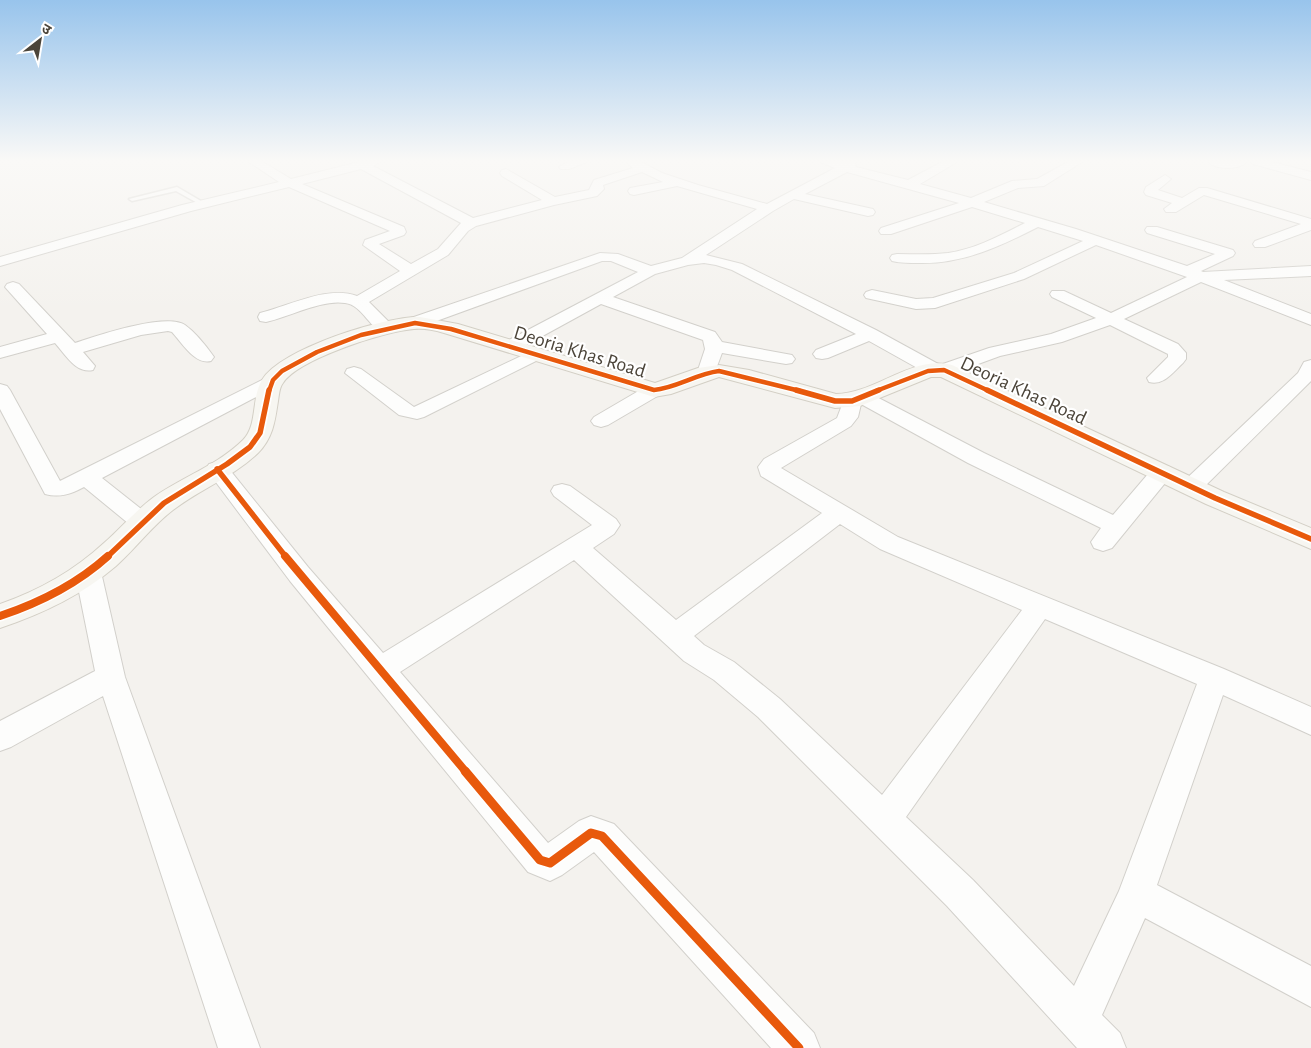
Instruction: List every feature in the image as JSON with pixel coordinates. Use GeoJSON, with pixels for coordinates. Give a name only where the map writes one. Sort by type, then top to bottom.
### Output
{"type":"FeatureCollection","features":[{"type":"Feature","properties":{"kind":"street"},"geometry":{"type":"LineString","coordinates":[[0,262],[179,211]]}},
{"type":"Feature","properties":{"kind":"street"},"geometry":{"type":"LineString","coordinates":[[356,211],[399,230],[395,234],[374,240],[370,245],[411,271]]}},
{"type":"Feature","properties":{"kind":"street"},"geometry":{"type":"LineString","coordinates":[[449,211],[471,223]]}},
{"type":"Feature","properties":{"kind":"street"},"geometry":{"type":"LineString","coordinates":[[358,302],[443,252],[463,228],[471,223],[514,211]]}},
{"type":"Feature","properties":{"kind":"street"},"geometry":{"type":"LineString","coordinates":[[687,261],[764,211]]}},
{"type":"Feature","properties":{"kind":"street"},"geometry":{"type":"LineString","coordinates":[[863,211],[868,212]]}},
{"type":"Feature","properties":{"kind":"street"},"geometry":{"type":"LineString","coordinates":[[886,230],[945,211]]}},
{"type":"Feature","properties":{"kind":"street"},"geometry":{"type":"LineString","coordinates":[[998,211],[1037,222],[1242,291],[1311,320]]}},
{"type":"Feature","properties":{"kind":"street"},"geometry":{"type":"LineString","coordinates":[[1268,211],[1311,224]]}},
{"type":"Feature","properties":{"kind":"street"},"geometry":{"type":"LineString","coordinates":[[897,258],[943,258],[966,254],[981,249],[1037,222]]}},
{"type":"Feature","properties":{"kind":"street"},"geometry":{"type":"LineString","coordinates":[[1260,244],[1311,224]]}},
{"type":"Feature","properties":{"kind":"street"},"geometry":{"type":"LineString","coordinates":[[511,346],[650,271],[687,261],[718,261],[737,267],[939,370],[995,352],[1056,338],[1111,319],[1228,253],[1152,230]]}},
{"type":"Feature","properties":{"kind":"street"},"geometry":{"type":"LineString","coordinates":[[872,295],[916,304],[935,303],[1019,276],[1094,241]]}},
{"type":"Feature","properties":{"kind":"street"},"geometry":{"type":"LineString","coordinates":[[414,323],[600,257],[613,257],[650,271]]}},
{"type":"Feature","properties":{"kind":"street"},"geometry":{"type":"LineString","coordinates":[[1193,274],[1311,270]]}},
{"type":"Feature","properties":{"kind":"street"},"geometry":{"type":"LineString","coordinates":[[13,287],[86,366]]}},
{"type":"Feature","properties":{"kind":"street"},"geometry":{"type":"LineString","coordinates":[[1058,294],[1172,348],[1177,353],[1177,358],[1156,378]]}},
{"type":"Feature","properties":{"kind":"street"},"geometry":{"type":"LineString","coordinates":[[266,317],[334,298],[345,298],[358,302],[386,328]]}},
{"type":"Feature","properties":{"kind":"street"},"geometry":{"type":"LineString","coordinates":[[600,298],[702,333],[714,341],[715,346],[706,373]]}},
{"type":"Feature","properties":{"kind":"street","name":"Deoria Khas Road"},"geometry":{"type":"LineString","coordinates":[[272,381],[282,370],[308,356],[386,328],[414,323],[456,330],[654,390],[663,389],[706,373],[730,372],[835,401],[857,399],[939,370],[1192,486],[1311,538]]}},
{"type":"Feature","properties":{"kind":"street"},"geometry":{"type":"LineString","coordinates":[[71,350],[142,330],[172,326],[178,328],[205,357]]}},
{"type":"Feature","properties":{"kind":"street"},"geometry":{"type":"LineString","coordinates":[[822,354],[870,334]]}},
{"type":"Feature","properties":{"kind":"street"},"geometry":{"type":"LineString","coordinates":[[0,354],[58,336]]}},
{"type":"Feature","properties":{"kind":"street"},"geometry":{"type":"LineString","coordinates":[[715,346],[786,360]]}},
{"type":"Feature","properties":{"kind":"street"},"geometry":{"type":"LineString","coordinates":[[354,373],[406,411],[417,413],[536,354]]}},
{"type":"Feature","properties":{"kind":"street"},"geometry":{"type":"LineString","coordinates":[[1192,486],[1305,376],[1311,366]]}},
{"type":"Feature","properties":{"kind":"street"},"geometry":{"type":"LineString","coordinates":[[0,616],[78,580],[106,558],[142,522],[168,501],[243,453],[258,438],[272,381]]}},
{"type":"Feature","properties":{"kind":"street"},"geometry":{"type":"LineString","coordinates":[[0,390],[6,415],[53,489],[64,488],[272,381]]}},
{"type":"Feature","properties":{"kind":"street"},"geometry":{"type":"LineString","coordinates":[[601,422],[654,390]]}},
{"type":"Feature","properties":{"kind":"street"},"geometry":{"type":"LineString","coordinates":[[1162,472],[1110,534],[976,458],[857,399],[848,418],[844,422],[769,467],[769,471],[773,474],[890,544],[1214,678],[1311,721]]}},
{"type":"Feature","properties":{"kind":"street"},"geometry":{"type":"LineString","coordinates":[[217,469],[299,574],[540,860],[550,863],[591,833],[602,836],[799,1048]]}},
{"type":"Feature","properties":{"kind":"street"},"geometry":{"type":"LineString","coordinates":[[86,477],[142,522]]}},
{"type":"Feature","properties":{"kind":"street"},"geometry":{"type":"LineString","coordinates":[[380,670],[606,528],[608,525],[562,491]]}},
{"type":"Feature","properties":{"kind":"street"},"geometry":{"type":"LineString","coordinates":[[675,636],[839,512]]}},
{"type":"Feature","properties":{"kind":"street"},"geometry":{"type":"LineString","coordinates":[[576,547],[694,653],[724,672],[769,708],[885,818],[960,893],[1105,1048]]}},
{"type":"Feature","properties":{"kind":"street"},"geometry":{"type":"LineString","coordinates":[[88,572],[112,677],[239,1048]]}},
{"type":"Feature","properties":{"kind":"street"},"geometry":{"type":"LineString","coordinates":[[885,818],[1040,606]]}},
{"type":"Feature","properties":{"kind":"street"},"geometry":{"type":"LineString","coordinates":[[0,737],[112,677]]}},
{"type":"Feature","properties":{"kind":"street"},"geometry":{"type":"LineString","coordinates":[[1079,1020],[1118,938],[1136,894],[1214,678]]}},
{"type":"Feature","properties":{"kind":"street"},"geometry":{"type":"LineString","coordinates":[[1136,894],[1311,987]]}},
{"type":"Feature","properties":{"kind":"cycle path"},"geometry":{"type":"LineString","coordinates":[[0,616],[41,600],[83,576],[106,558],[148,516],[164,503],[227,464],[250,447],[260,433],[270,386],[282,371],[297,361],[361,335],[415,323],[431,324],[451,329],[654,390],[663,389],[706,373],[719,371],[741,375],[835,401],[852,401],[928,371],[944,370],[1215,498],[1311,539]]}},
{"type":"Feature","properties":{"kind":"cycle path"},"geometry":{"type":"LineString","coordinates":[[217,469],[299,574],[540,860],[550,863],[591,833],[602,836],[799,1048]]}}]}
